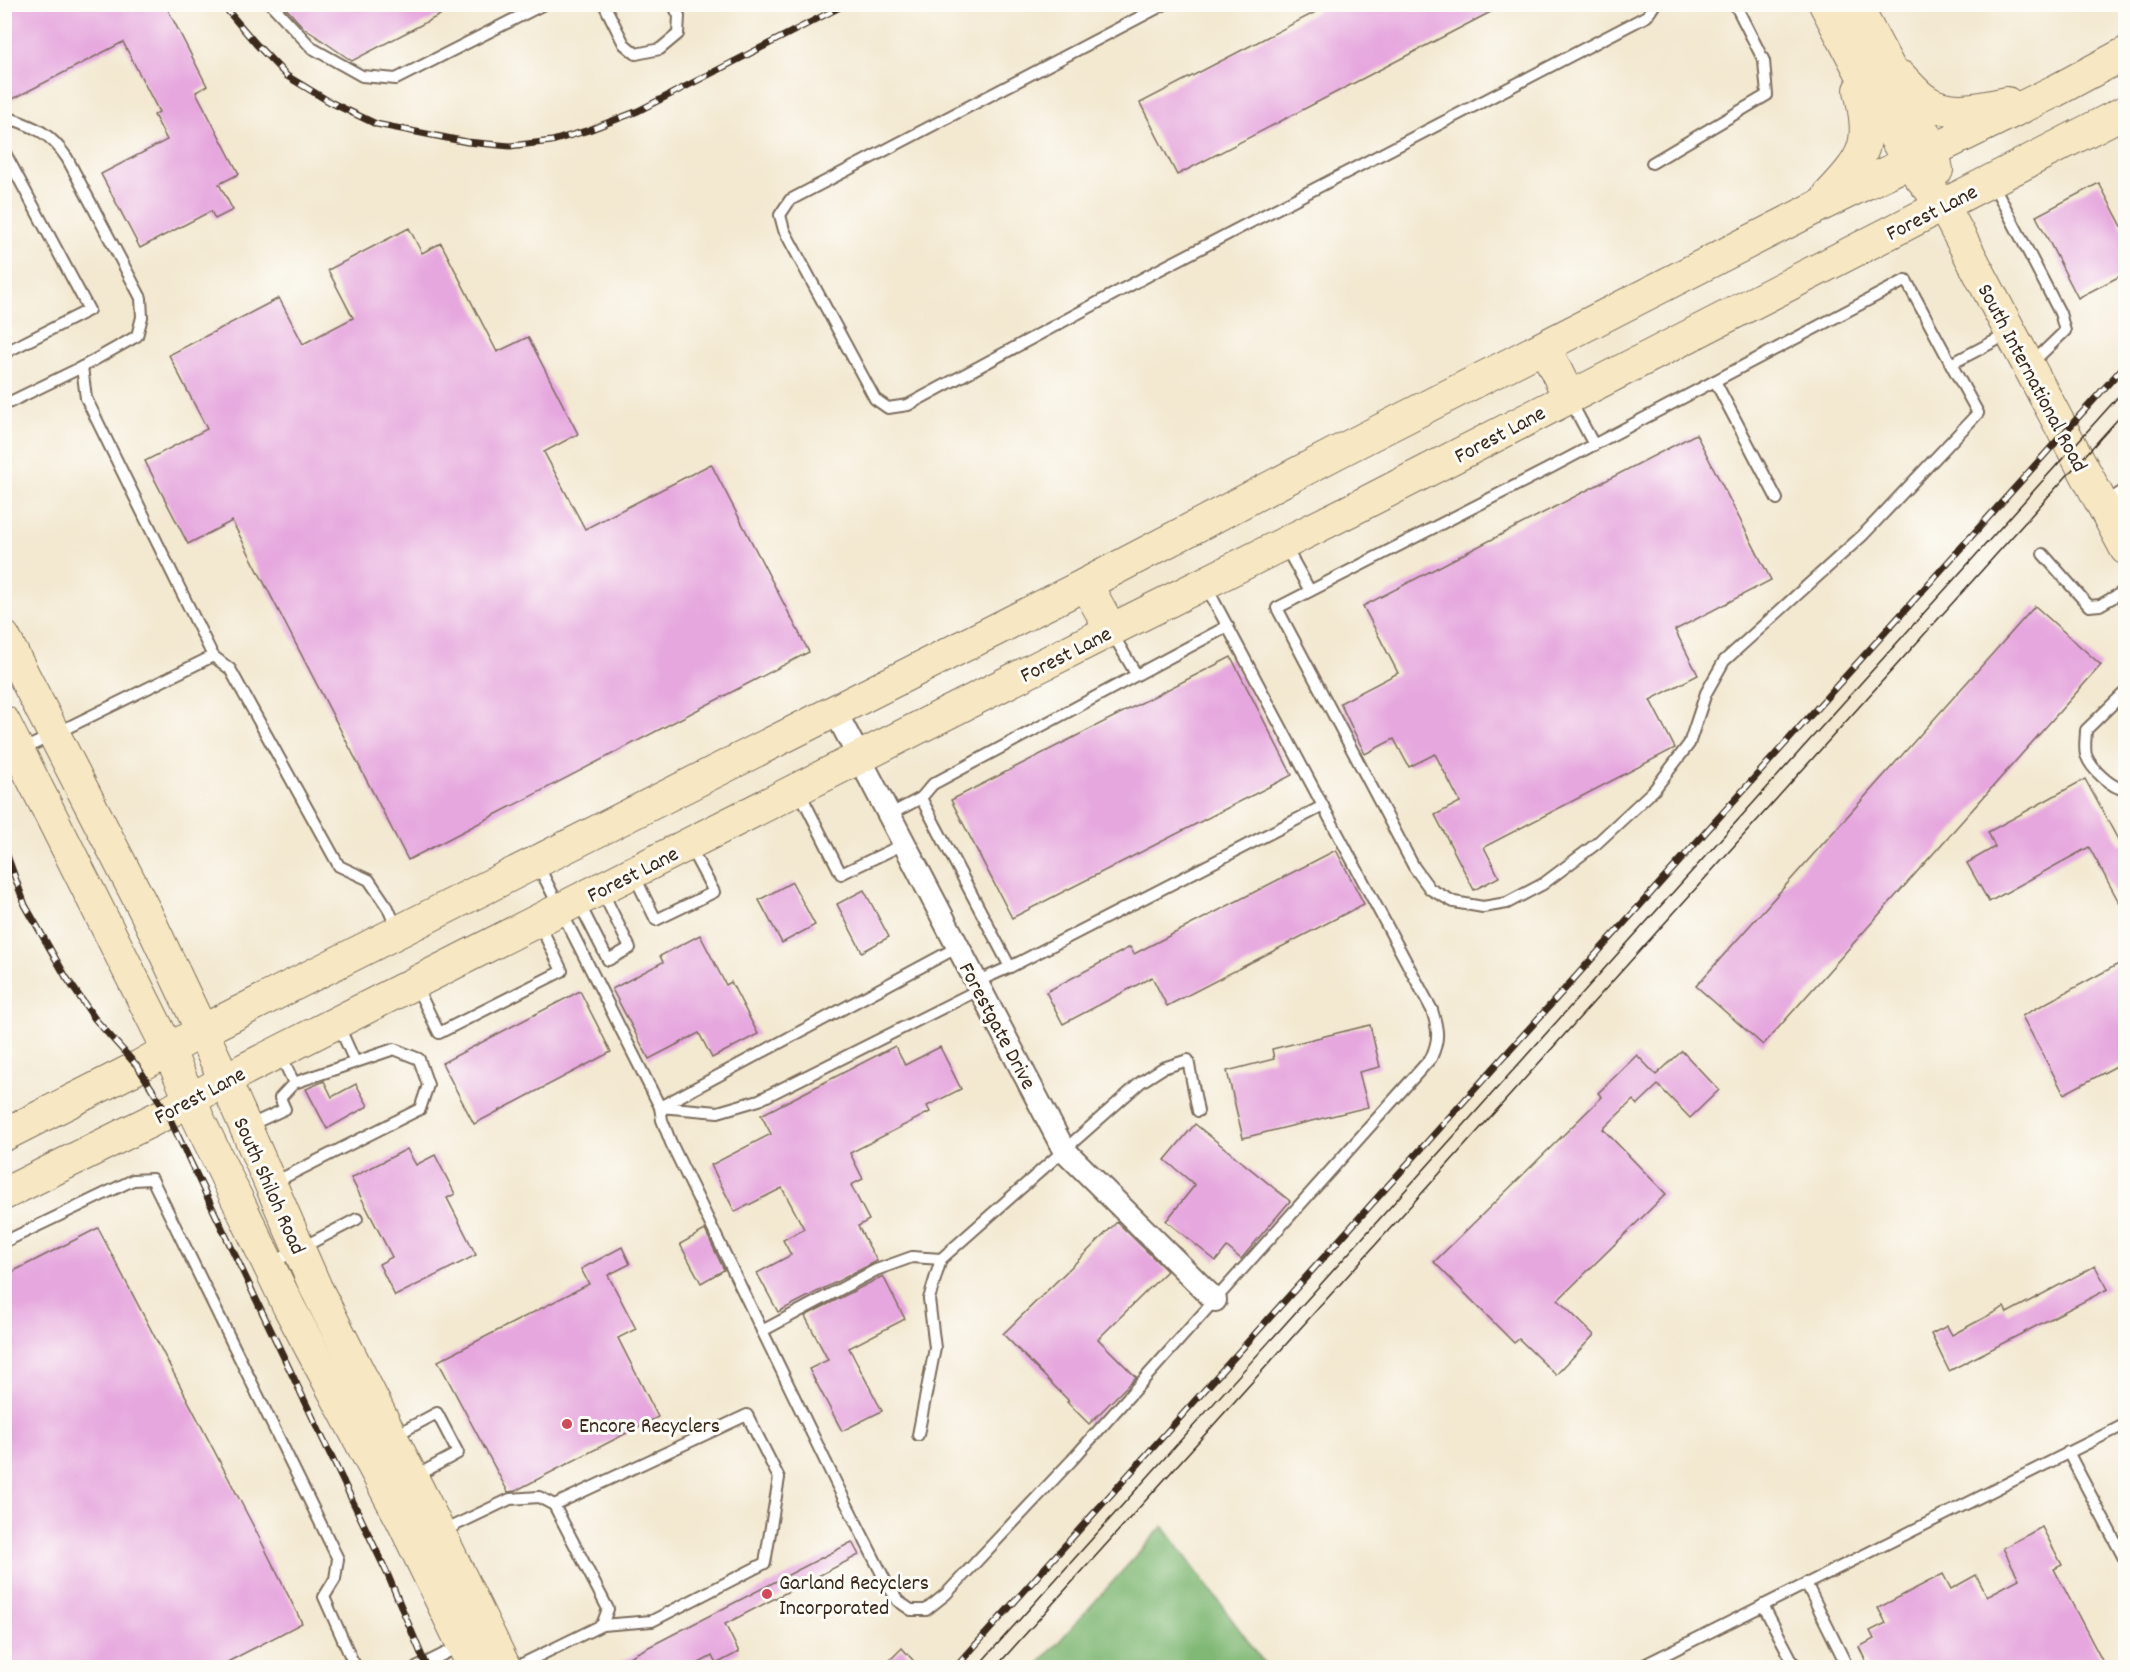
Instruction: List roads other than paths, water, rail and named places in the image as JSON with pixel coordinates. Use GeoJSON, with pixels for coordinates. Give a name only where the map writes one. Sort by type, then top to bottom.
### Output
{"type":"FeatureCollection","features":[{"type":"Feature","properties":{"kind":"main road","name":"South International Road"},"geometry":{"type":"LineString","coordinates":[[1825,4],[1867,56],[2028,366],[2114,497],[2126,549]]}},
{"type":"Feature","properties":{"kind":"main road","name":"South International Road"},"geometry":{"type":"LineString","coordinates":[[1855,4],[1867,56]]}},
{"type":"Feature","properties":{"kind":"main road"},"geometry":{"type":"LineString","coordinates":[[4,1135],[202,1031],[1086,584],[1326,458],[1819,206],[2055,91],[2126,53]]}},
{"type":"Feature","properties":{"kind":"main road"},"geometry":{"type":"LineString","coordinates":[[1867,56],[1896,73],[1925,100],[1941,109],[1961,110],[2006,104],[2055,91]]}},
{"type":"Feature","properties":{"kind":"main road"},"geometry":{"type":"LineString","coordinates":[[1819,206],[1852,171],[1862,156],[1867,139],[1867,56]]}},
{"type":"Feature","properties":{"kind":"main road","name":"Forest Lane"},"geometry":{"type":"LineString","coordinates":[[4,1194],[798,788],[1284,544],[2126,111]]}},
{"type":"Feature","properties":{"kind":"main road"},"geometry":{"type":"LineString","coordinates":[[1545,348],[1569,397]]}},
{"type":"Feature","properties":{"kind":"main road"},"geometry":{"type":"LineString","coordinates":[[1086,584],[1111,630]]}},
{"type":"Feature","properties":{"kind":"main road","name":"South Shiloh Road"},"geometry":{"type":"LineString","coordinates":[[4,637],[146,913],[225,1080],[316,1288],[379,1444]]}},
{"type":"Feature","properties":{"kind":"main road","name":"South Shiloh Road"},"geometry":{"type":"LineString","coordinates":[[4,722],[168,1050],[189,1100],[268,1265],[379,1444],[400,1485],[468,1656]]}},
{"type":"Feature","properties":{"kind":"main road","name":"South Shiloh Road"},"geometry":{"type":"LineString","coordinates":[[400,1485],[440,1533],[505,1668]]}},
{"type":"Feature","properties":{"kind":"street","name":"Forestgate Drive"},"geometry":{"type":"LineString","coordinates":[[835,711],[1064,1150],[1215,1300]]}},
{"type":"Feature","properties":{"kind":"lane"},"geometry":{"type":"LineString","coordinates":[[271,4],[312,48],[362,76],[396,79],[544,4]]}},
{"type":"Feature","properties":{"kind":"lane"},"geometry":{"type":"LineString","coordinates":[[604,4],[624,44],[636,54],[660,50],[678,34],[679,16],[673,4]]}},
{"type":"Feature","properties":{"kind":"lane"},"geometry":{"type":"LineString","coordinates":[[1165,4],[790,200],[780,215],[784,230],[874,399],[888,408],[908,405],[1151,274],[1647,16],[1655,4]]}},
{"type":"Feature","properties":{"kind":"lane"},"geometry":{"type":"LineString","coordinates":[[1652,163],[1767,95],[1764,61],[1735,4]]}},
{"type":"Feature","properties":{"kind":"lane"},"geometry":{"type":"LineString","coordinates":[[4,116],[36,127],[56,141],[141,298],[142,317],[137,336],[82,367],[4,405]]}},
{"type":"Feature","properties":{"kind":"lane"},"geometry":{"type":"LineString","coordinates":[[4,151],[89,310],[4,353]]}},
{"type":"Feature","properties":{"kind":"lane"},"geometry":{"type":"LineString","coordinates":[[1991,180],[2060,313],[2065,331],[2028,366]]}},
{"type":"Feature","properties":{"kind":"lane"},"geometry":{"type":"LineString","coordinates":[[1906,280],[1951,364],[1978,413],[1863,535],[1724,661],[1706,693],[1689,744],[1654,790],[1587,850],[1543,884],[1507,903],[1483,907],[1454,902],[1430,889],[1414,867],[1277,608],[1594,445],[1906,280]]}},
{"type":"Feature","properties":{"kind":"lane"},"geometry":{"type":"LineString","coordinates":[[1951,364],[2011,332]]}},
{"type":"Feature","properties":{"kind":"lane"},"geometry":{"type":"LineString","coordinates":[[82,367],[86,398],[213,656],[230,669],[339,866],[369,880],[388,908],[398,932]]}},
{"type":"Feature","properties":{"kind":"lane"},"geometry":{"type":"LineString","coordinates":[[1715,381],[1777,499]]}},
{"type":"Feature","properties":{"kind":"lane"},"geometry":{"type":"LineString","coordinates":[[1569,397],[1594,445]]}},
{"type":"Feature","properties":{"kind":"lane"},"geometry":{"type":"LineString","coordinates":[[1284,544],[1310,591]]}},
{"type":"Feature","properties":{"kind":"lane"},"geometry":{"type":"LineString","coordinates":[[2043,554],[2089,606],[2100,605],[2126,590]]}},
{"type":"Feature","properties":{"kind":"lane"},"geometry":{"type":"LineString","coordinates":[[569,905],[660,1107],[662,1120],[671,1143],[886,1582],[898,1601],[911,1610],[926,1610],[946,1594],[1064,1468],[1431,1058],[1437,1045],[1437,1026],[1432,1010],[1204,583]]}},
{"type":"Feature","properties":{"kind":"lane"},"geometry":{"type":"LineString","coordinates":[[889,815],[921,798],[933,783],[1228,626]]}},
{"type":"Feature","properties":{"kind":"lane"},"geometry":{"type":"LineString","coordinates":[[1111,630],[1136,674]]}},
{"type":"Feature","properties":{"kind":"lane"},"geometry":{"type":"LineString","coordinates":[[19,751],[213,656]]}},
{"type":"Feature","properties":{"kind":"lane"},"geometry":{"type":"LineString","coordinates":[[2126,691],[2086,730],[2085,754],[2102,777],[2120,789],[2126,790]]}},
{"type":"Feature","properties":{"kind":"lane"},"geometry":{"type":"LineString","coordinates":[[798,788],[841,874],[904,844]]}},
{"type":"Feature","properties":{"kind":"lane"},"geometry":{"type":"LineString","coordinates":[[921,798],[1010,967]]}},
{"type":"Feature","properties":{"kind":"lane"},"geometry":{"type":"LineString","coordinates":[[660,1107],[718,1112],[759,1100],[978,986],[1010,967],[1323,806]]}},
{"type":"Feature","properties":{"kind":"lane"},"geometry":{"type":"LineString","coordinates":[[633,872],[656,920],[714,892],[688,844]]}},
{"type":"Feature","properties":{"kind":"lane"},"geometry":{"type":"LineString","coordinates":[[536,862],[608,960],[630,948],[569,905]]}},
{"type":"Feature","properties":{"kind":"lane"},"geometry":{"type":"LineString","coordinates":[[414,983],[439,1033],[562,971],[569,905]]}},
{"type":"Feature","properties":{"kind":"lane"},"geometry":{"type":"LineString","coordinates":[[660,1107],[958,947]]}},
{"type":"Feature","properties":{"kind":"lane"},"geometry":{"type":"LineString","coordinates":[[337,1023],[355,1062]]}},
{"type":"Feature","properties":{"kind":"lane"},"geometry":{"type":"LineString","coordinates":[[246,1128],[285,1109],[280,1098],[294,1083],[394,1049],[419,1059],[428,1085],[420,1109],[270,1185]]}},
{"type":"Feature","properties":{"kind":"lane"},"geometry":{"type":"LineString","coordinates":[[279,1052],[294,1083]]}},
{"type":"Feature","properties":{"kind":"lane"},"geometry":{"type":"LineString","coordinates":[[918,1435],[935,1347],[929,1299],[941,1259],[1141,1082],[1163,1068],[1188,1060],[1198,1111]]}},
{"type":"Feature","properties":{"kind":"lane"},"geometry":{"type":"LineString","coordinates":[[4,1242],[133,1180],[152,1179],[338,1559],[335,1579],[324,1597],[357,1668]]}},
{"type":"Feature","properties":{"kind":"lane"},"geometry":{"type":"LineString","coordinates":[[268,1265],[357,1219]]}},
{"type":"Feature","properties":{"kind":"lane"},"geometry":{"type":"LineString","coordinates":[[762,1331],[876,1270],[912,1257],[941,1259]]}},
{"type":"Feature","properties":{"kind":"lane"},"geometry":{"type":"LineString","coordinates":[[379,1444],[437,1413],[458,1454],[400,1485]]}},
{"type":"Feature","properties":{"kind":"lane"},"geometry":{"type":"LineString","coordinates":[[514,1668],[602,1625],[652,1621],[765,1563],[779,1478],[747,1415],[554,1505]]}},
{"type":"Feature","properties":{"kind":"lane"},"geometry":{"type":"LineString","coordinates":[[1638,1668],[2068,1452],[2125,1426]]}},
{"type":"Feature","properties":{"kind":"lane"},"geometry":{"type":"LineString","coordinates":[[2068,1452],[2126,1562]]}},
{"type":"Feature","properties":{"kind":"lane"},"geometry":{"type":"LineString","coordinates":[[440,1533],[510,1499],[539,1497],[554,1505],[608,1609],[602,1625]]}},
{"type":"Feature","properties":{"kind":"lane"},"geometry":{"type":"LineString","coordinates":[[1806,1583],[1848,1668]]}},
{"type":"Feature","properties":{"kind":"lane"},"geometry":{"type":"LineString","coordinates":[[1763,1605],[1796,1668]]}},
{"type":"Feature","properties":{"kind":"lane"},"geometry":{"type":"LineString","coordinates":[[416,1668],[468,1656]]}},
{"type":"Feature","properties":{"kind":"tram line"},"geometry":{"type":"LineString","coordinates":[[976,1668],[2126,388]]}},
{"type":"Feature","properties":{"kind":"tram line"},"geometry":{"type":"LineString","coordinates":[[995,1668],[2126,410]]}},
{"type":"Feature","properties":{"kind":"railway"},"geometry":{"type":"LineString","coordinates":[[222,4],[287,76],[330,102],[376,124],[467,142],[510,146],[552,141],[589,130],[638,111],[846,4]]}},
{"type":"Feature","properties":{"kind":"railway"},"geometry":{"type":"LineString","coordinates":[[955,1668],[2126,364]]}},
{"type":"Feature","properties":{"kind":"railway"},"geometry":{"type":"LineString","coordinates":[[4,847],[25,905],[66,977],[95,1019],[138,1067],[167,1113],[387,1573],[427,1668]]}},
{"type":"Feature","properties":{"kind":"place","name":"Encore Recyclers"},"geometry":{"type":"Point","coordinates":[567,1424]}},
{"type":"Feature","properties":{"kind":"place","name":"Garland Recyclers Incorporated"},"geometry":{"type":"Point","coordinates":[767,1594]}}]}
